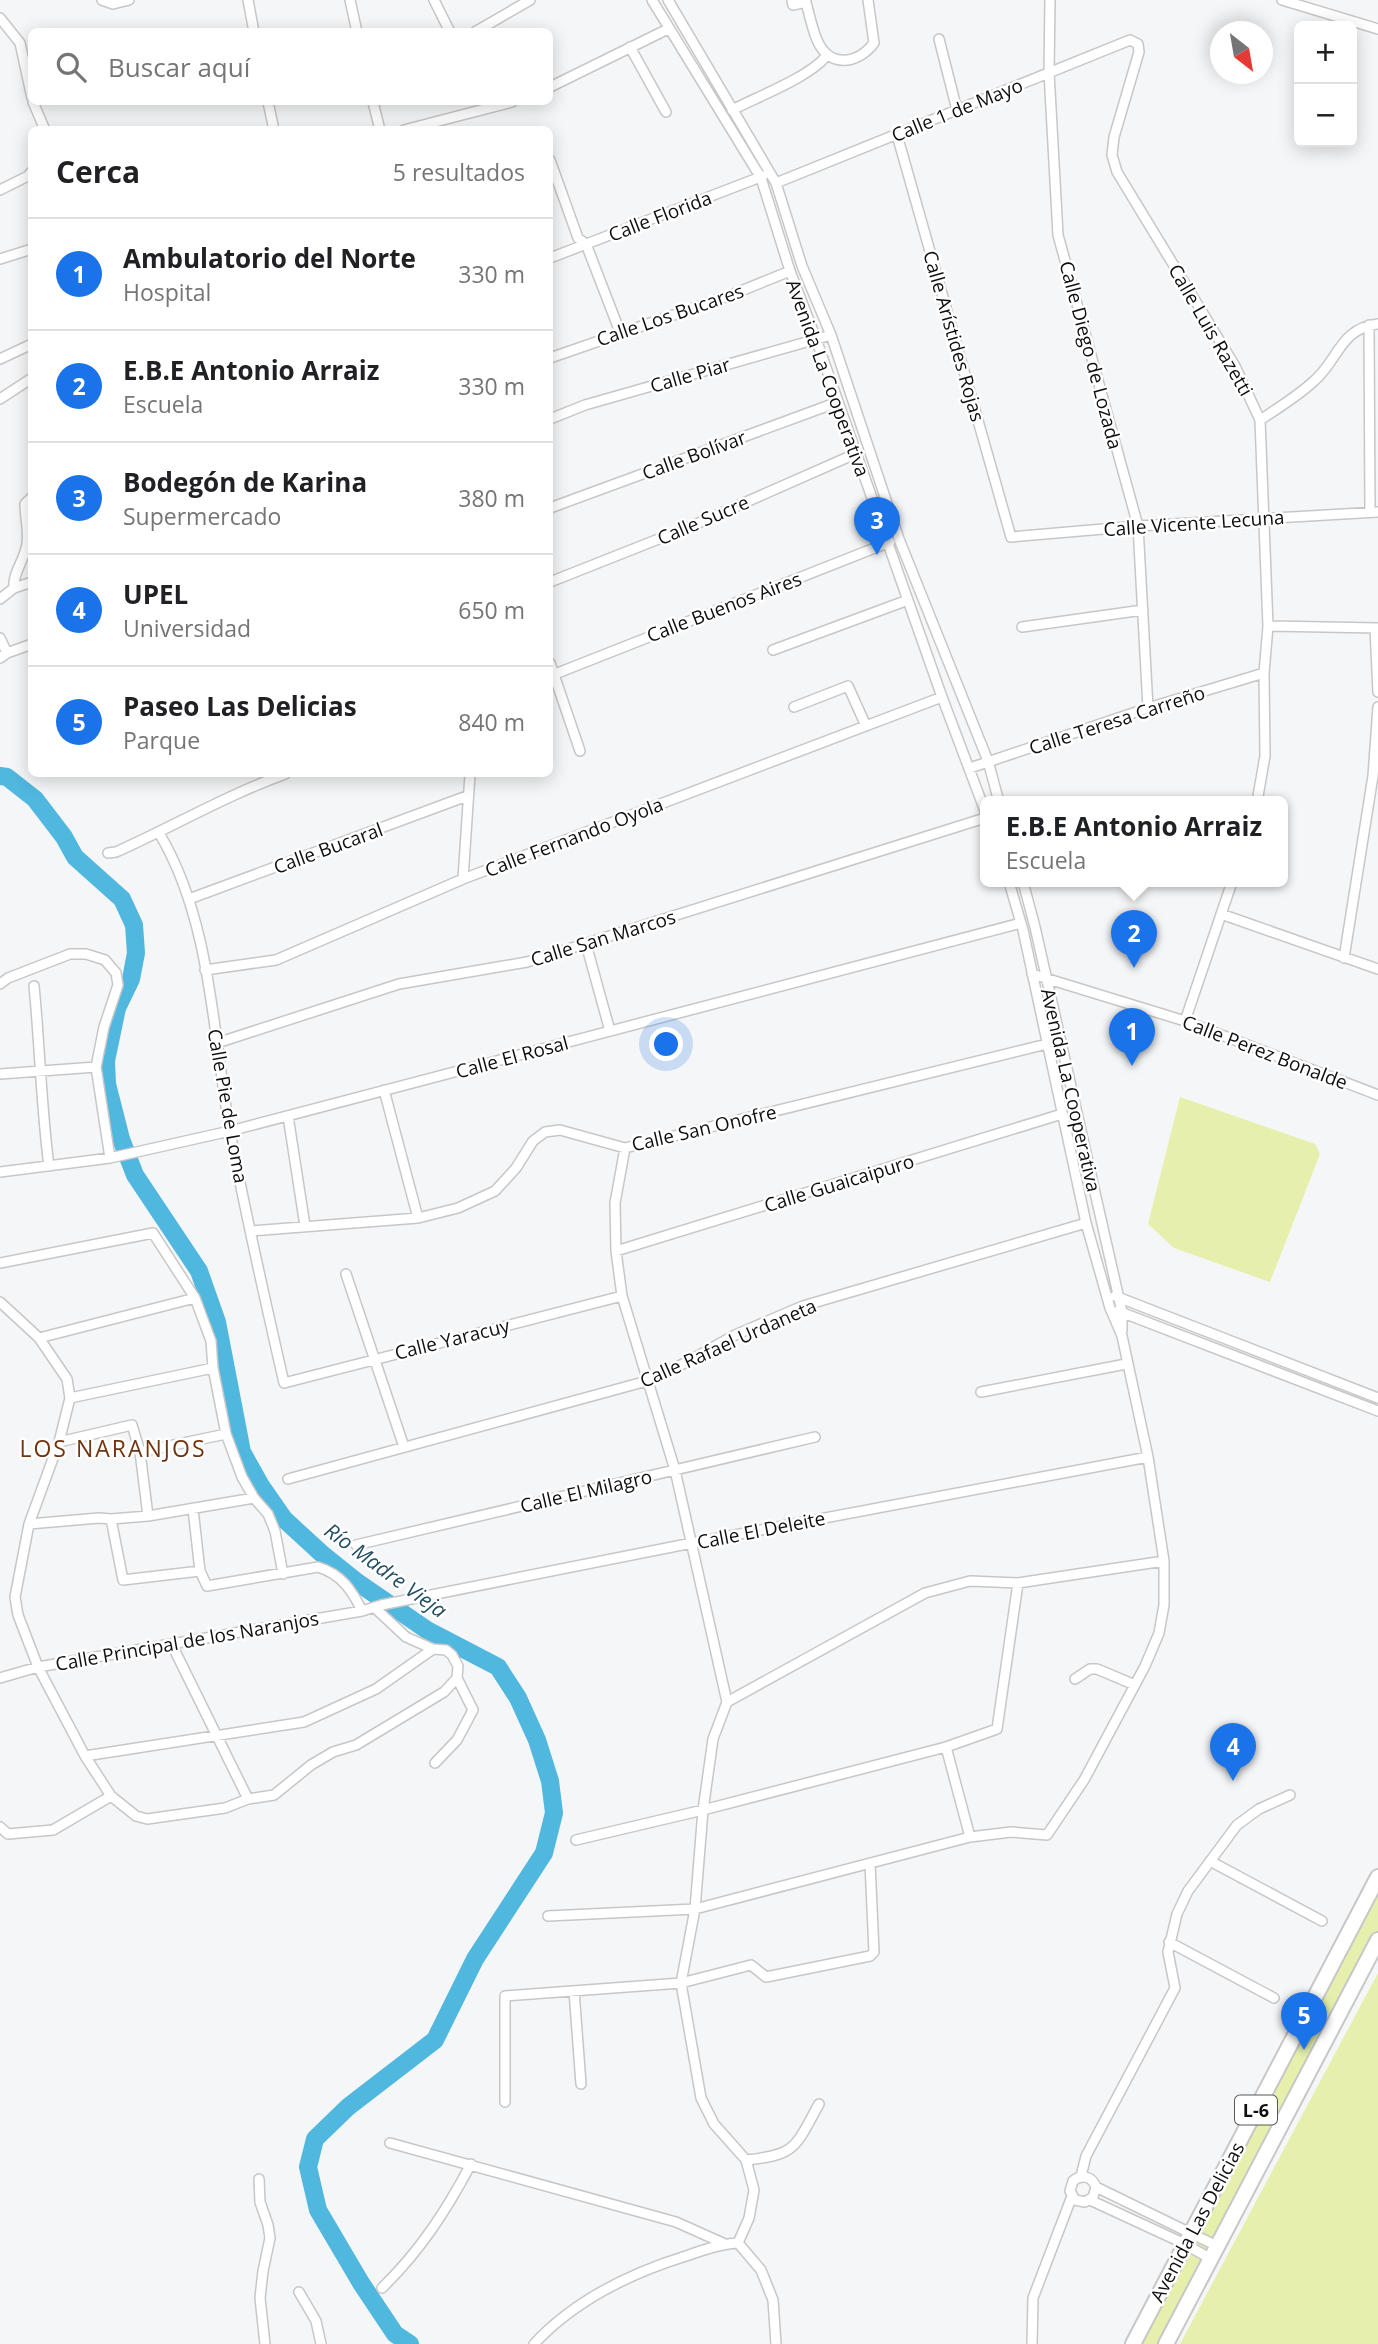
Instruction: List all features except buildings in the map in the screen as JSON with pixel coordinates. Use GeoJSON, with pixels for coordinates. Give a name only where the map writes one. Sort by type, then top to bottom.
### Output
{"type":"FeatureCollection","features":[{"type":"Feature","properties":{"kind":"main road","name":"Avenida Las Delicias"},"geometry":{"type":"LineString","coordinates":[[1133,2344],[1378,1877]]}},
{"type":"Feature","properties":{"kind":"main road","name":"Avenida Las Delicias"},"geometry":{"type":"LineString","coordinates":[[1166,2344],[1378,1940]]}},
{"type":"Feature","properties":{"kind":"street"},"geometry":{"type":"LineString","coordinates":[[102,0],[113,4],[129,0]]}},
{"type":"Feature","properties":{"kind":"street"},"geometry":{"type":"LineString","coordinates":[[248,0],[253,28]]}},
{"type":"Feature","properties":{"kind":"street"},"geometry":{"type":"LineString","coordinates":[[350,0],[356,28]]}},
{"type":"Feature","properties":{"kind":"street"},"geometry":{"type":"LineString","coordinates":[[434,0],[448,28]]}},
{"type":"Feature","properties":{"kind":"street"},"geometry":{"type":"LineString","coordinates":[[482,28],[530,0]]}},
{"type":"Feature","properties":{"kind":"street","name":"Avenida La Cooperativa"},"geometry":{"type":"LineString","coordinates":[[652,0],[668,29],[765,175],[776,183],[802,266],[831,335],[899,539],[988,761],[997,796]]}},
{"type":"Feature","properties":{"kind":"street","name":"Avenida La Cooperativa"},"geometry":{"type":"LineString","coordinates":[[668,0],[732,110],[765,175],[790,271],[980,797]]}},
{"type":"Feature","properties":{"kind":"street"},"geometry":{"type":"LineString","coordinates":[[792,0],[793,5],[806,2],[816,39],[827,55],[843,61],[859,58],[874,43],[867,0]]}},
{"type":"Feature","properties":{"kind":"street","name":"Calle Diego de Lozada"},"geometry":{"type":"LineString","coordinates":[[1050,0],[1049,72],[1058,235],[1138,526],[1148,708]]}},
{"type":"Feature","properties":{"kind":"street"},"geometry":{"type":"LineString","coordinates":[[1282,0],[1378,29]]}},
{"type":"Feature","properties":{"kind":"street"},"geometry":{"type":"LineString","coordinates":[[0,18],[20,43],[28,81]]}},
{"type":"Feature","properties":{"kind":"street"},"geometry":{"type":"LineString","coordinates":[[553,86],[668,29]]}},
{"type":"Feature","properties":{"kind":"street"},"geometry":{"type":"LineString","coordinates":[[939,39],[957,110]]}},
{"type":"Feature","properties":{"kind":"street","name":"Calle 1 de Mayo"},"geometry":{"type":"LineString","coordinates":[[776,183],[1130,40],[1138,44]]}},
{"type":"Feature","properties":{"kind":"street","name":"Calle Luis Razetti"},"geometry":{"type":"LineString","coordinates":[[1138,44],[1139,52],[1114,137],[1112,155],[1117,172],[1235,366],[1260,421],[1268,626],[1264,673],[1265,756],[1258,796]]}},
{"type":"Feature","properties":{"kind":"street"},"geometry":{"type":"LineString","coordinates":[[630,47],[666,112]]}},
{"type":"Feature","properties":{"kind":"street"},"geometry":{"type":"LineString","coordinates":[[732,110],[804,73],[821,63],[827,55]]}},
{"type":"Feature","properties":{"kind":"street"},"geometry":{"type":"LineString","coordinates":[[34,105],[43,126]]}},
{"type":"Feature","properties":{"kind":"street"},"geometry":{"type":"LineString","coordinates":[[269,105],[273,126]]}},
{"type":"Feature","properties":{"kind":"street"},"geometry":{"type":"LineString","coordinates":[[374,105],[379,126]]}},
{"type":"Feature","properties":{"kind":"street"},"geometry":{"type":"LineString","coordinates":[[419,126],[500,105]]}},
{"type":"Feature","properties":{"kind":"street","name":"Calle Arístides Rojas"},"geometry":{"type":"LineString","coordinates":[[897,135],[1011,537]]}},
{"type":"Feature","properties":{"kind":"street"},"geometry":{"type":"LineString","coordinates":[[553,168],[578,238],[586,244],[620,332]]}},
{"type":"Feature","properties":{"kind":"street","name":"Calle Florida"},"geometry":{"type":"LineString","coordinates":[[553,257],[765,175]]}},
{"type":"Feature","properties":{"kind":"street"},"geometry":{"type":"LineString","coordinates":[[0,190],[28,176]]}},
{"type":"Feature","properties":{"kind":"street"},"geometry":{"type":"LineString","coordinates":[[0,259],[28,250]]}},
{"type":"Feature","properties":{"kind":"street","name":"Calle Los Bucares"},"geometry":{"type":"LineString","coordinates":[[553,357],[731,295],[790,271]]}},
{"type":"Feature","properties":{"kind":"street"},"geometry":{"type":"LineString","coordinates":[[1260,421],[1316,380],[1346,338],[1374,325],[1374,512]]}},
{"type":"Feature","properties":{"kind":"street","name":"Calle Piar"},"geometry":{"type":"LineString","coordinates":[[553,418],[585,405],[831,335]]}},
{"type":"Feature","properties":{"kind":"street"},"geometry":{"type":"LineString","coordinates":[[0,359],[28,346]]}},
{"type":"Feature","properties":{"kind":"street"},"geometry":{"type":"LineString","coordinates":[[0,399],[28,381]]}},
{"type":"Feature","properties":{"kind":"street","name":"Calle Bolívar"},"geometry":{"type":"LineString","coordinates":[[553,507],[838,402]]}},
{"type":"Feature","properties":{"kind":"street","name":"Calle Sucre"},"geometry":{"type":"LineString","coordinates":[[553,581],[694,525],[855,454]]}},
{"type":"Feature","properties":{"kind":"street"},"geometry":{"type":"LineString","coordinates":[[14,588],[13,582],[27,546],[25,504],[28,501]]}},
{"type":"Feature","properties":{"kind":"street","name":"Calle Vicente Lecuna"},"geometry":{"type":"LineString","coordinates":[[1011,537],[1138,526],[1374,512]]}},
{"type":"Feature","properties":{"kind":"street","name":"Calle Buenos Aires"},"geometry":{"type":"LineString","coordinates":[[553,675],[899,539]]}},
{"type":"Feature","properties":{"kind":"street"},"geometry":{"type":"LineString","coordinates":[[0,599],[14,588],[28,584]]}},
{"type":"Feature","properties":{"kind":"street"},"geometry":{"type":"LineString","coordinates":[[773,650],[908,600]]}},
{"type":"Feature","properties":{"kind":"street"},"geometry":{"type":"LineString","coordinates":[[1022,627],[1143,610]]}},
{"type":"Feature","properties":{"kind":"street"},"geometry":{"type":"LineString","coordinates":[[1268,626],[1377,628],[1378,692]]}},
{"type":"Feature","properties":{"kind":"street"},"geometry":{"type":"LineString","coordinates":[[0,638],[3,655],[28,646]]}},
{"type":"Feature","properties":{"kind":"street","name":"Calle Teresa Carreño"},"geometry":{"type":"LineString","coordinates":[[970,768],[1148,708],[1264,673]]}},
{"type":"Feature","properties":{"kind":"street"},"geometry":{"type":"LineString","coordinates":[[553,678],[580,751]]}},
{"type":"Feature","properties":{"kind":"street"},"geometry":{"type":"LineString","coordinates":[[794,707],[848,686],[866,726]]}},
{"type":"Feature","properties":{"kind":"street","name":"Calle Fernando Oyola"},"geometry":{"type":"LineString","coordinates":[[205,970],[276,960],[463,879],[942,697]]}},
{"type":"Feature","properties":{"kind":"street"},"geometry":{"type":"LineString","coordinates":[[1344,958],[1373,776],[1378,707]]}},
{"type":"Feature","properties":{"kind":"street"},"geometry":{"type":"LineString","coordinates":[[108,853],[159,833],[276,777]]}},
{"type":"Feature","properties":{"kind":"street"},"geometry":{"type":"LineString","coordinates":[[463,879],[470,777]]}},
{"type":"Feature","properties":{"kind":"street","name":"Calle Bucaral"},"geometry":{"type":"LineString","coordinates":[[189,899],[467,796]]}},
{"type":"Feature","properties":{"kind":"street","name":"Calle San Marcos"},"geometry":{"type":"LineString","coordinates":[[217,1043],[399,984],[527,962],[980,820]]}},
{"type":"Feature","properties":{"kind":"street","name":"Calle Pie de Loma"},"geometry":{"type":"LineString","coordinates":[[159,833],[189,899],[205,970],[230,1131],[284,1383]]}},
{"type":"Feature","properties":{"kind":"street","name":"Avenida La Cooperativa"},"geometry":{"type":"LineString","coordinates":[[1010,887],[1021,923],[1086,1223],[1110,1308],[1122,1336]]}},
{"type":"Feature","properties":{"kind":"street","name":"Avenida La Cooperativa"},"geometry":{"type":"LineString","coordinates":[[970,1837],[1011,1832],[1047,1835],[1084,1780],[1136,1685],[1159,1633],[1164,1605],[1164,1561],[1148,1457],[1126,1364],[1122,1312],[1024,887]]}},
{"type":"Feature","properties":{"kind":"street"},"geometry":{"type":"LineString","coordinates":[[1185,1021],[1230,887]]}},
{"type":"Feature","properties":{"kind":"street"},"geometry":{"type":"LineString","coordinates":[[1221,914],[1378,969]]}},
{"type":"Feature","properties":{"kind":"street","name":"Calle El Rosal"},"geometry":{"type":"LineString","coordinates":[[0,1172],[110,1158],[230,1131],[1021,923]]}},
{"type":"Feature","properties":{"kind":"street"},"geometry":{"type":"LineString","coordinates":[[586,944],[610,1031]]}},
{"type":"Feature","properties":{"kind":"street"},"geometry":{"type":"LineString","coordinates":[[0,984],[8,978],[70,954],[86,954],[105,960],[116,973],[118,985],[104,1027],[96,1067],[110,1158]]}},
{"type":"Feature","properties":{"kind":"street","name":"Calle Perez Bonalde"},"geometry":{"type":"LineString","coordinates":[[1032,974],[1185,1021],[1378,1095]]}},
{"type":"Feature","properties":{"kind":"street"},"geometry":{"type":"LineString","coordinates":[[34,986],[49,1166]]}},
{"type":"Feature","properties":{"kind":"street","name":"Calle San Onofre"},"geometry":{"type":"LineString","coordinates":[[250,1231],[418,1218],[458,1208],[495,1191],[516,1168],[533,1141],[545,1132],[560,1130],[625,1148],[1060,1040]]}},
{"type":"Feature","properties":{"kind":"street"},"geometry":{"type":"LineString","coordinates":[[0,1074],[96,1067]]}},
{"type":"Feature","properties":{"kind":"street"},"geometry":{"type":"LineString","coordinates":[[384,1090],[418,1218]]}},
{"type":"Feature","properties":{"kind":"street","name":"Calle Guaicaipuro"},"geometry":{"type":"LineString","coordinates":[[616,1251],[1062,1115]]}},
{"type":"Feature","properties":{"kind":"street"},"geometry":{"type":"LineString","coordinates":[[288,1116],[305,1226]]}},
{"type":"Feature","properties":{"kind":"street"},"geometry":{"type":"LineString","coordinates":[[625,1148],[615,1203],[616,1251],[622,1296],[675,1471],[727,1702],[713,1739],[695,1909],[681,1983],[701,2098],[714,2124],[746,2160],[754,2190],[749,2218],[738,2243]]}},
{"type":"Feature","properties":{"kind":"street","name":"Calle Rafael Urdaneta"},"geometry":{"type":"LineString","coordinates":[[288,1479],[648,1381],[735,1335],[803,1306],[1086,1223]]}},
{"type":"Feature","properties":{"kind":"street"},"geometry":{"type":"LineString","coordinates":[[0,1264],[153,1233],[195,1298],[211,1341],[213,1368],[226,1434],[242,1477],[254,1498],[268,1514],[275,1531],[283,1574]]}},
{"type":"Feature","properties":{"kind":"street"},"geometry":{"type":"LineString","coordinates":[[346,1274],[404,1447]]}},
{"type":"Feature","properties":{"kind":"street"},"geometry":{"type":"LineString","coordinates":[[1106,1293],[1378,1398]]}},
{"type":"Feature","properties":{"kind":"street","name":"Calle Yaracuy"},"geometry":{"type":"LineString","coordinates":[[284,1383],[622,1296]]}},
{"type":"Feature","properties":{"kind":"street"},"geometry":{"type":"LineString","coordinates":[[39,1338],[195,1298]]}},
{"type":"Feature","properties":{"kind":"street"},"geometry":{"type":"LineString","coordinates":[[0,1302],[39,1338],[67,1378],[70,1398],[59,1442],[29,1524],[15,1597],[18,1615],[38,1667],[85,1756],[111,1796],[136,1816],[147,1819],[225,1808],[247,1799],[274,1795],[333,1752],[356,1745],[444,1692],[457,1678]]}},
{"type":"Feature","properties":{"kind":"street"},"geometry":{"type":"LineString","coordinates":[[1110,1308],[1378,1411]]}},
{"type":"Feature","properties":{"kind":"street"},"geometry":{"type":"LineString","coordinates":[[981,1392],[1126,1364]]}},
{"type":"Feature","properties":{"kind":"street"},"geometry":{"type":"LineString","coordinates":[[70,1398],[213,1368]]}},
{"type":"Feature","properties":{"kind":"street"},"geometry":{"type":"LineString","coordinates":[[59,1442],[132,1425],[140,1452],[148,1516]]}},
{"type":"Feature","properties":{"kind":"street"},"geometry":{"type":"LineString","coordinates":[[140,1452],[226,1434]]}},
{"type":"Feature","properties":{"kind":"street","name":"Calle El Milagro"},"geometry":{"type":"LineString","coordinates":[[356,1545],[815,1437]]}},
{"type":"Feature","properties":{"kind":"street","name":"Calle El Deleite"},"geometry":{"type":"LineString","coordinates":[[378,1607],[692,1543],[1148,1457]]}},
{"type":"Feature","properties":{"kind":"street"},"geometry":{"type":"LineString","coordinates":[[29,1524],[148,1516],[254,1498]]}},
{"type":"Feature","properties":{"kind":"street"},"geometry":{"type":"LineString","coordinates":[[193,1508],[200,1570],[205,1585],[209,1587],[317,1567],[333,1572],[354,1592],[362,1611]]}},
{"type":"Feature","properties":{"kind":"street"},"geometry":{"type":"LineString","coordinates":[[111,1519],[123,1580],[200,1570]]}},
{"type":"Feature","properties":{"kind":"street"},"geometry":{"type":"LineString","coordinates":[[727,1702],[925,1593],[970,1581],[1018,1583],[1164,1561]]}},
{"type":"Feature","properties":{"kind":"street"},"geometry":{"type":"LineString","coordinates":[[576,1840],[704,1810],[946,1747],[997,1729],[1018,1583]]}},
{"type":"Feature","properties":{"kind":"street"},"geometry":{"type":"LineString","coordinates":[[378,1607],[406,1637],[433,1649],[446,1650],[458,1666],[457,1678],[473,1710],[457,1740],[435,1763]]}},
{"type":"Feature","properties":{"kind":"street","name":"Calle Principal de los Naranjos"},"geometry":{"type":"LineString","coordinates":[[0,1678],[38,1667],[378,1607]]}},
{"type":"Feature","properties":{"kind":"street"},"geometry":{"type":"LineString","coordinates":[[173,1645],[247,1799]]}},
{"type":"Feature","properties":{"kind":"street"},"geometry":{"type":"LineString","coordinates":[[85,1756],[303,1722],[376,1689],[433,1649]]}},
{"type":"Feature","properties":{"kind":"street"},"geometry":{"type":"LineString","coordinates":[[1075,1679],[1097,1669],[1136,1685]]}},
{"type":"Feature","properties":{"kind":"street"},"geometry":{"type":"LineString","coordinates":[[548,1916],[695,1909],[970,1837],[946,1747]]}},
{"type":"Feature","properties":{"kind":"street"},"geometry":{"type":"LineString","coordinates":[[1188,2239],[1090,2200],[1080,2202],[1070,2191],[1073,2182],[1081,2176],[1086,2156],[1175,1988],[1168,1952],[1169,1942],[1177,1914],[1188,1892],[1243,1819],[1290,1795]]}},
{"type":"Feature","properties":{"kind":"street"},"geometry":{"type":"LineString","coordinates":[[0,1827],[8,1834],[54,1830],[111,1796]]}},
{"type":"Feature","properties":{"kind":"street"},"geometry":{"type":"LineString","coordinates":[[1210,1861],[1322,1921]]}},
{"type":"Feature","properties":{"kind":"street"},"geometry":{"type":"LineString","coordinates":[[505,2102],[505,1996],[681,1983],[751,1965],[766,1976],[870,1956],[874,1952],[870,1863]]}},
{"type":"Feature","properties":{"kind":"street"},"geometry":{"type":"LineString","coordinates":[[1169,1942],[1274,1998]]}},
{"type":"Feature","properties":{"kind":"street"},"geometry":{"type":"LineString","coordinates":[[574,1991],[581,2084]]}},
{"type":"Feature","properties":{"kind":"street"},"geometry":{"type":"LineString","coordinates":[[746,2160],[778,2156],[791,2148],[802,2136],[819,2104]]}},
{"type":"Feature","properties":{"kind":"street"},"geometry":{"type":"LineString","coordinates":[[390,2143],[676,2222],[723,2244]]}},
{"type":"Feature","properties":{"kind":"street"},"geometry":{"type":"LineString","coordinates":[[382,2288],[411,2259],[433,2230],[471,2164]]}},
{"type":"Feature","properties":{"kind":"street"},"geometry":{"type":"LineString","coordinates":[[1081,2176],[1091,2179],[1096,2187],[1214,2253]]}},
{"type":"Feature","properties":{"kind":"street"},"geometry":{"type":"LineString","coordinates":[[259,2179],[260,2202],[270,2238],[262,2271],[260,2298],[265,2344]]}},
{"type":"Feature","properties":{"kind":"street"},"geometry":{"type":"LineString","coordinates":[[1090,2200],[1096,2187]]}},
{"type":"Feature","properties":{"kind":"street"},"geometry":{"type":"LineString","coordinates":[[1032,2344],[1033,2298],[1072,2196]]}},
{"type":"Feature","properties":{"kind":"street"},"geometry":{"type":"LineString","coordinates":[[534,2344],[547,2330],[589,2299],[655,2265],[723,2244],[738,2243]]}},
{"type":"Feature","properties":{"kind":"street"},"geometry":{"type":"LineString","coordinates":[[738,2243],[761,2270],[773,2300],[776,2344]]}},
{"type":"Feature","properties":{"kind":"street"},"geometry":{"type":"LineString","coordinates":[[299,2292],[316,2320],[321,2344]]}},
{"type":"Feature","properties":{"kind":"green space"},"geometry":{"type":"Polygon","coordinates":[[[1180,1097],[1315,1144],[1320,1154],[1270,1282],[1174,1248],[1148,1224],[1180,1097]]]}},
{"type":"Feature","properties":{"kind":"green space"},"geometry":{"type":"Polygon","coordinates":[[[1378,1877],[1378,1940],[1166,2344],[1133,2344],[1378,1877]]]}},
{"type":"Feature","properties":{"kind":"green space"},"geometry":{"type":"Polygon","coordinates":[[[1378,1973],[1378,2344],[1180,2344],[1378,1973]]]}},
{"type":"Feature","properties":{"kind":"waterway","name":"Río Madre Vieja"},"geometry":{"type":"LineString","coordinates":[[0,776],[7,777],[35,799],[64,837],[75,857],[122,899],[134,925],[136,953],[131,979],[117,1008],[106,1061],[107,1084],[121,1139],[135,1175],[199,1271],[217,1322],[242,1452],[284,1519],[321,1553],[357,1582],[427,1630],[498,1667],[518,1698],[537,1740],[550,1781],[554,1813],[544,1853],[475,1959],[435,2040],[348,2107],[315,2139],[308,2167],[318,2210],[395,2334],[410,2344]]}},
{"type":"Feature","properties":{"kind":"place","name":"Bodegón de Karina"},"geometry":{"type":"Point","coordinates":[877,555]}},
{"type":"Feature","properties":{"kind":"place","name":"E.B.E Antonio Arraiz"},"geometry":{"type":"Point","coordinates":[1134,968]}},
{"type":"Feature","properties":{"kind":"place","name":"Ambulatorio del Norte"},"geometry":{"type":"Point","coordinates":[1132,1066]}},
{"type":"Feature","properties":{"kind":"place","name":"UPEL"},"geometry":{"type":"Point","coordinates":[1233,1781]}},
{"type":"Feature","properties":{"kind":"place","name":"Paseo Las Delicias"},"geometry":{"type":"Point","coordinates":[1304,2050]}},
{"type":"Feature","properties":{"kind":"district","name":"LOS NARANJOS"},"geometry":{"type":"Point","coordinates":[113,1448]}}]}
